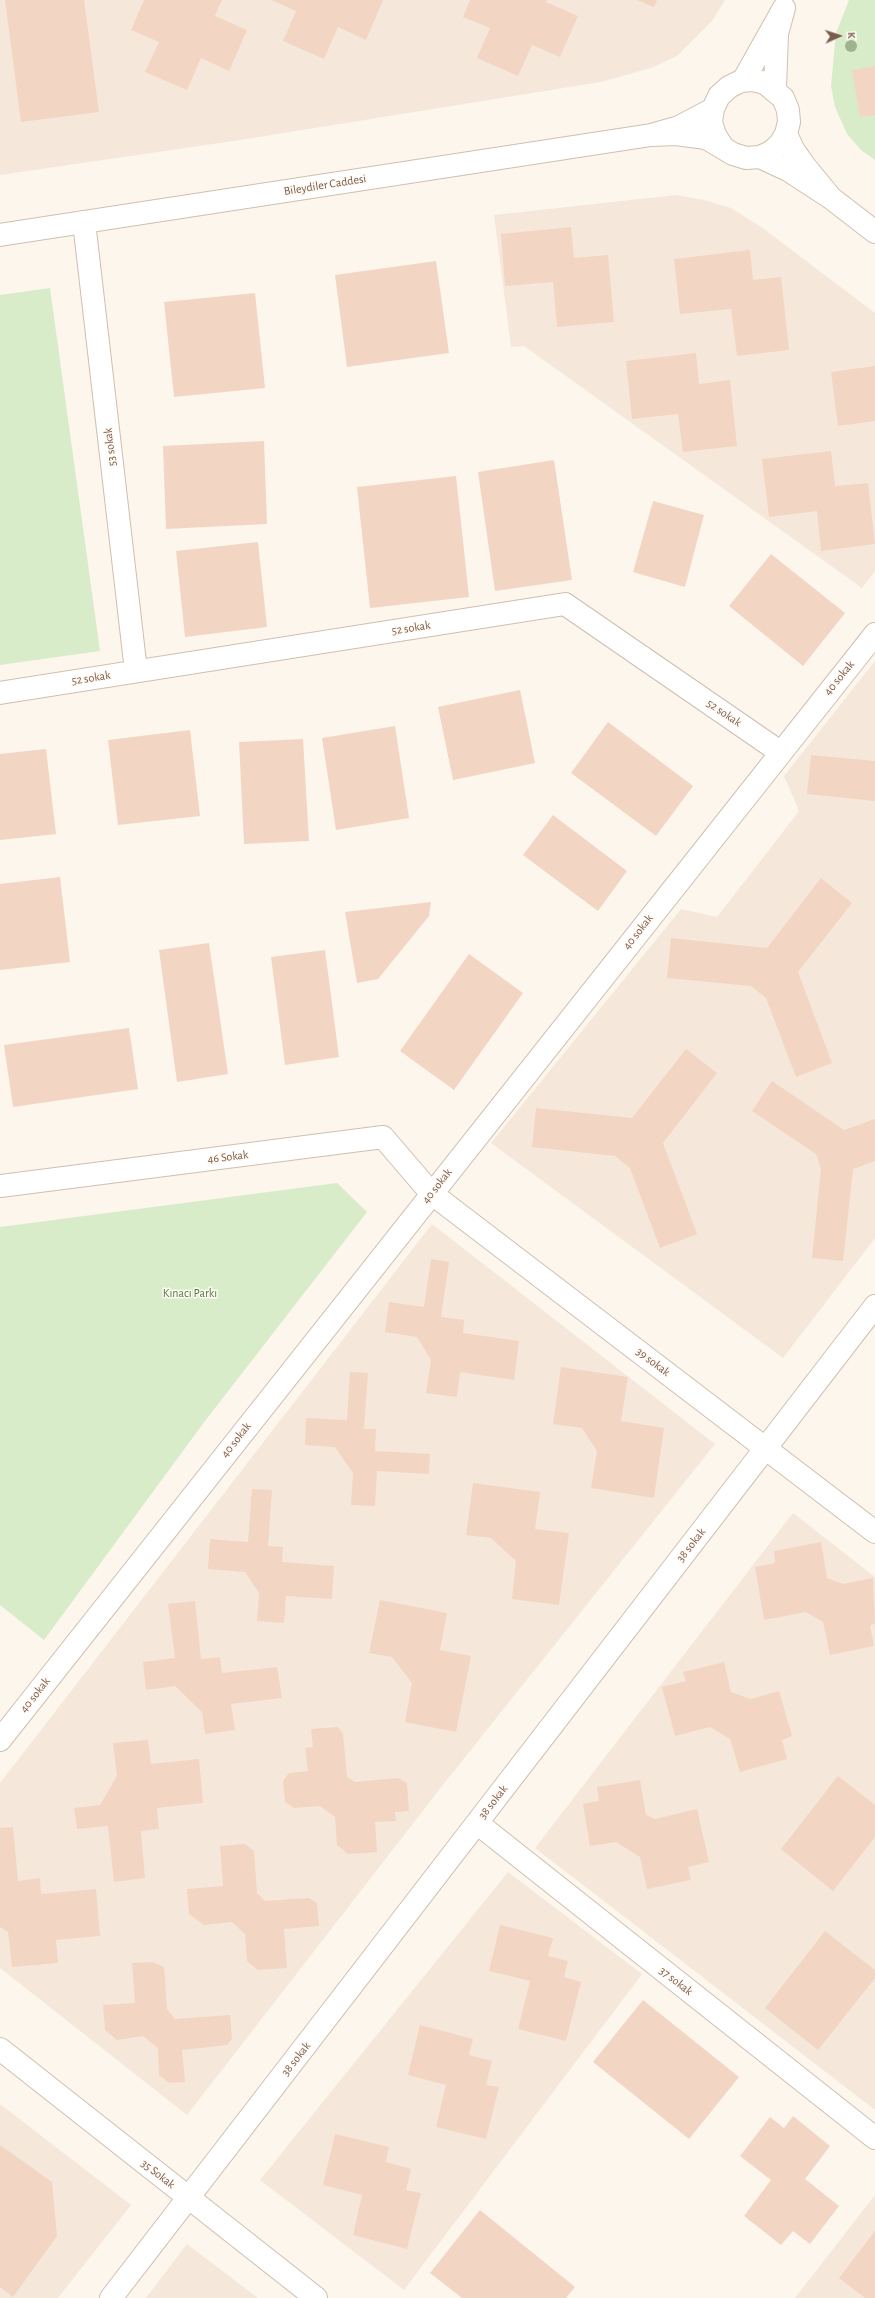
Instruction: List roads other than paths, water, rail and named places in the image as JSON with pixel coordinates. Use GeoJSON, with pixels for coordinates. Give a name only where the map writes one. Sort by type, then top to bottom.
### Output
{"type":"FeatureCollection","features":[{"type":"Feature","properties":{"kind":"street"},"geometry":{"type":"LineString","coordinates":[[743,81],[786,4]]}},
{"type":"Feature","properties":{"kind":"street"},"geometry":{"type":"LineString","coordinates":[[775,89],[777,34],[786,4]]}},
{"type":"Feature","properties":{"kind":"street"},"geometry":{"type":"LineString","coordinates":[[651,135],[692,135],[706,138],[722,146],[733,154],[746,158],[760,157],[771,152],[780,144],[786,134],[789,122],[788,110],[783,98],[775,89],[765,83],[753,80],[743,81],[729,87],[719,96],[713,109],[712,122],[715,135],[722,146]]}},
{"type":"Feature","properties":{"kind":"street"},"geometry":{"type":"LineString","coordinates":[[651,135],[679,127],[713,109]]}},
{"type":"Feature","properties":{"kind":"street"},"geometry":{"type":"LineString","coordinates":[[786,134],[804,165],[831,198]]}},
{"type":"Feature","properties":{"kind":"street","name":"Bileydiler Caddesi"},"geometry":{"type":"LineString","coordinates":[[0,235],[651,135]]}},
{"type":"Feature","properties":{"kind":"street"},"geometry":{"type":"LineString","coordinates":[[760,157],[788,170],[831,198],[875,232]]}},
{"type":"Feature","properties":{"kind":"street","name":"53 sokak"},"geometry":{"type":"LineString","coordinates":[[84,222],[136,671]]}},
{"type":"Feature","properties":{"kind":"street","name":"52 sokak"},"geometry":{"type":"LineString","coordinates":[[0,693],[565,604],[780,752]]}},
{"type":"Feature","properties":{"kind":"street","name":"40 sokak"},"geometry":{"type":"LineString","coordinates":[[0,1740],[431,1193],[875,634]]}},
{"type":"Feature","properties":{"kind":"street","name":"46 Sokak"},"geometry":{"type":"LineString","coordinates":[[0,1186],[383,1137],[431,1193]]}},
{"type":"Feature","properties":{"kind":"street","name":"39 sokak"},"geometry":{"type":"LineString","coordinates":[[431,1193],[875,1532]]}},
{"type":"Feature","properties":{"kind":"street","name":"38 sokak"},"geometry":{"type":"LineString","coordinates":[[111,2298],[875,1306]]}},
{"type":"Feature","properties":{"kind":"street","name":"37 sokak"},"geometry":{"type":"LineString","coordinates":[[477,1823],[875,2138]]}},
{"type":"Feature","properties":{"kind":"street","name":"35 Sokak"},"geometry":{"type":"LineString","coordinates":[[0,2049],[316,2298]]}},
{"type":"Feature","properties":{"kind":"park label","name":"Kınacı Parkı"},"geometry":{"type":"Point","coordinates":[190,1293]}}]}
